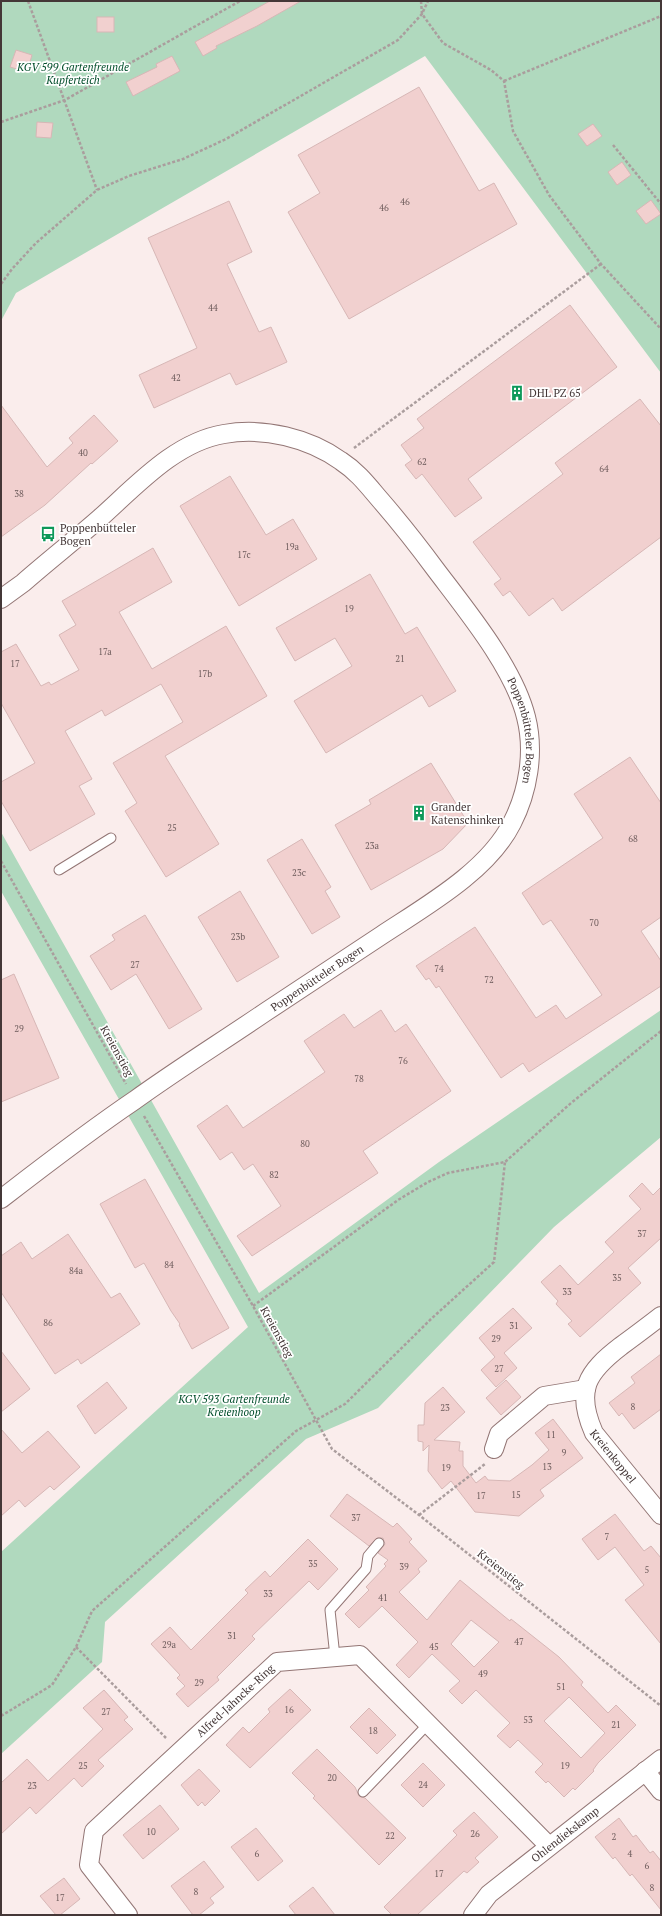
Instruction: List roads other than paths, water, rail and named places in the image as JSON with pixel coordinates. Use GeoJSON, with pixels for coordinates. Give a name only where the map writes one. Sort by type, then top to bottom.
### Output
{"type":"FeatureCollection","features":[{"type":"Feature","properties":{"kind":"street","name":"Poppenbütteler Bogen"},"geometry":{"type":"LineString","coordinates":[[1,599],[23,583],[167,460],[196,442],[224,434],[256,432],[301,440],[339,459],[359,476],[404,527],[456,596],[510,677],[523,705],[530,739],[529,767],[523,798],[513,822],[499,846],[480,865],[421,909],[135,1100],[1,1199]]}},
{"type":"Feature","properties":{"kind":"street","name":"Kreienkoppel"},"geometry":{"type":"LineString","coordinates":[[661,1316],[600,1362],[591,1375],[586,1389],[585,1403],[588,1419],[594,1433],[661,1515]]}},
{"type":"Feature","properties":{"kind":"street"},"geometry":{"type":"LineString","coordinates":[[494,1449],[499,1434],[544,1396],[586,1389]]}},
{"type":"Feature","properties":{"kind":"street","name":"Alfred-Jahncke-Ring"},"geometry":{"type":"LineString","coordinates":[[128,1915],[89,1865],[94,1831],[276,1662],[360,1655],[549,1846]]}},
{"type":"Feature","properties":{"kind":"street","name":"Ohlendiekskamp"},"geometry":{"type":"LineString","coordinates":[[473,1915],[490,1894],[661,1759]]}},
{"type":"Feature","properties":{"kind":"street"},"geometry":{"type":"LineString","coordinates":[[645,1771],[661,1791]]}},
{"type":"Feature","properties":{"kind":"lane"},"geometry":{"type":"LineString","coordinates":[[59,870],[111,838]]}},
{"type":"Feature","properties":{"kind":"lane"},"geometry":{"type":"LineString","coordinates":[[335,1657],[330,1610],[366,1569],[368,1556],[379,1543]]}},
{"type":"Feature","properties":{"kind":"lane"},"geometry":{"type":"LineString","coordinates":[[363,1792],[428,1724]]}},
{"type":"Feature","properties":{"kind":"place","name":"DHL PZ 65"},"geometry":{"type":"Point","coordinates":[517,393]}},
{"type":"Feature","properties":{"kind":"place","name":"Poppenbütteler Bogen"},"geometry":{"type":"Point","coordinates":[48,534]}},
{"type":"Feature","properties":{"kind":"place","name":"Grander Katenschinken"},"geometry":{"type":"Point","coordinates":[419,813]}},
{"type":"Feature","properties":{"kind":"park label","name":"KGV 599 Gartenfreunde Kupferteich"},"geometry":{"type":"Point","coordinates":[73,73]}},
{"type":"Feature","properties":{"kind":"park label","name":"KGV 593 Gartenfreunde Kreienhoop"},"geometry":{"type":"Point","coordinates":[234,1405]}}]}
